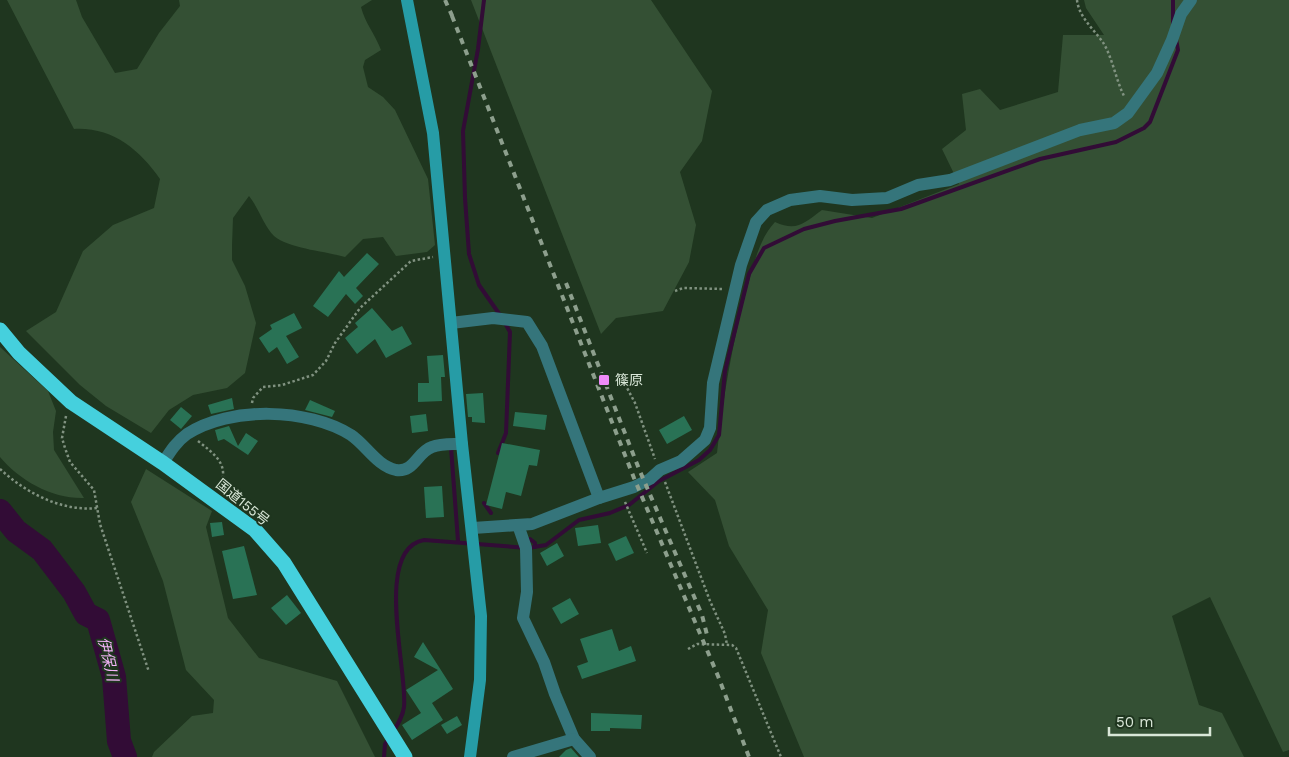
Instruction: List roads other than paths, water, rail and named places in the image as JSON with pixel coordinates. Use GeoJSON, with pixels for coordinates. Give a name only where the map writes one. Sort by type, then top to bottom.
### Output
{"type":"FeatureCollection","features":[{"type":"Feature","properties":{"kind":"highway","name":"国道155号"},"geometry":{"type":"LineString","coordinates":[[0,330],[19,353],[71,402],[212,497],[255,530],[284,563],[405,757]]}},
{"type":"Feature","properties":{"kind":"street"},"geometry":{"type":"LineString","coordinates":[[407,0],[433,133],[462,444],[473,528],[481,616],[480,680],[470,757]]}},
{"type":"Feature","properties":{"kind":"street"},"geometry":{"type":"LineString","coordinates":[[473,528],[532,524],[623,490],[650,479],[660,470],[681,461],[705,440],[710,428],[713,383],[735,288],[756,222],[767,210],[790,200],[820,196],[852,200],[886,198],[918,185],[950,180],[1080,130],[1114,122],[1132,108],[1156,73],[1172,40],[1181,14],[1190,0]]}},
{"type":"Feature","properties":{"kind":"street"},"geometry":{"type":"LineString","coordinates":[[451,323],[493,318],[527,322],[542,346],[599,498]]}},
{"type":"Feature","properties":{"kind":"street"},"geometry":{"type":"LineString","coordinates":[[163,463],[176,444],[190,433],[207,425],[253,414],[291,415],[340,430],[352,436],[381,462],[396,470],[411,467],[419,456],[432,446],[462,444]]}},
{"type":"Feature","properties":{"kind":"street"},"geometry":{"type":"LineString","coordinates":[[518,525],[526,548],[527,592],[523,618],[544,662],[554,694],[574,739],[590,757]]}},
{"type":"Feature","properties":{"kind":"street"},"geometry":{"type":"LineString","coordinates":[[513,757],[574,739]]}},
{"type":"Feature","properties":{"kind":"waterway"},"geometry":{"type":"LineString","coordinates":[[484,0],[478,49],[463,131],[465,198],[469,254],[479,285],[500,315]]}},
{"type":"Feature","properties":{"kind":"waterway"},"geometry":{"type":"LineString","coordinates":[[1173,0],[1173,25]]}},
{"type":"Feature","properties":{"kind":"waterway"},"geometry":{"type":"LineString","coordinates":[[393,732],[404,707],[396,614],[396,588],[400,565],[409,548],[424,540],[528,548],[546,545],[579,520],[610,513],[629,505],[659,481],[699,460],[710,450],[719,435],[725,371],[749,274],[764,248],[804,229],[835,221],[901,209],[1040,159],[1116,142],[1144,128],[1150,122],[1178,50],[1176,39]]}},
{"type":"Feature","properties":{"kind":"waterway"},"geometry":{"type":"LineString","coordinates":[[498,453],[506,433],[510,332],[505,323]]}},
{"type":"Feature","properties":{"kind":"waterway"},"geometry":{"type":"LineString","coordinates":[[451,447],[458,541]]}},
{"type":"Feature","properties":{"kind":"waterway"},"geometry":{"type":"LineString","coordinates":[[484,503],[491,513]]}},
{"type":"Feature","properties":{"kind":"waterway","name":"伊保川"},"geometry":{"type":"LineString","coordinates":[[0,511],[16,531],[42,550],[74,592],[86,614],[98,620],[114,677],[119,741],[125,757]]}},
{"type":"Feature","properties":{"kind":"waterway"},"geometry":{"type":"LineString","coordinates":[[530,539],[535,543],[535,547]]}},
{"type":"Feature","properties":{"kind":"waterway"},"geometry":{"type":"LineString","coordinates":[[384,757],[385,744],[389,738]]}},
{"type":"Feature","properties":{"kind":"railway"},"geometry":{"type":"LineString","coordinates":[[445,0],[454,20]]}},
{"type":"Feature","properties":{"kind":"railway"},"geometry":{"type":"LineString","coordinates":[[452,16],[634,478],[718,676],[749,757]]}},
{"type":"Feature","properties":{"kind":"railway"},"geometry":{"type":"LineString","coordinates":[[566,283],[639,469],[702,615],[707,635]]}},
{"type":"Feature","properties":{"kind":"place","name":"篠原"},"geometry":{"type":"Point","coordinates":[604,380]}}]}
